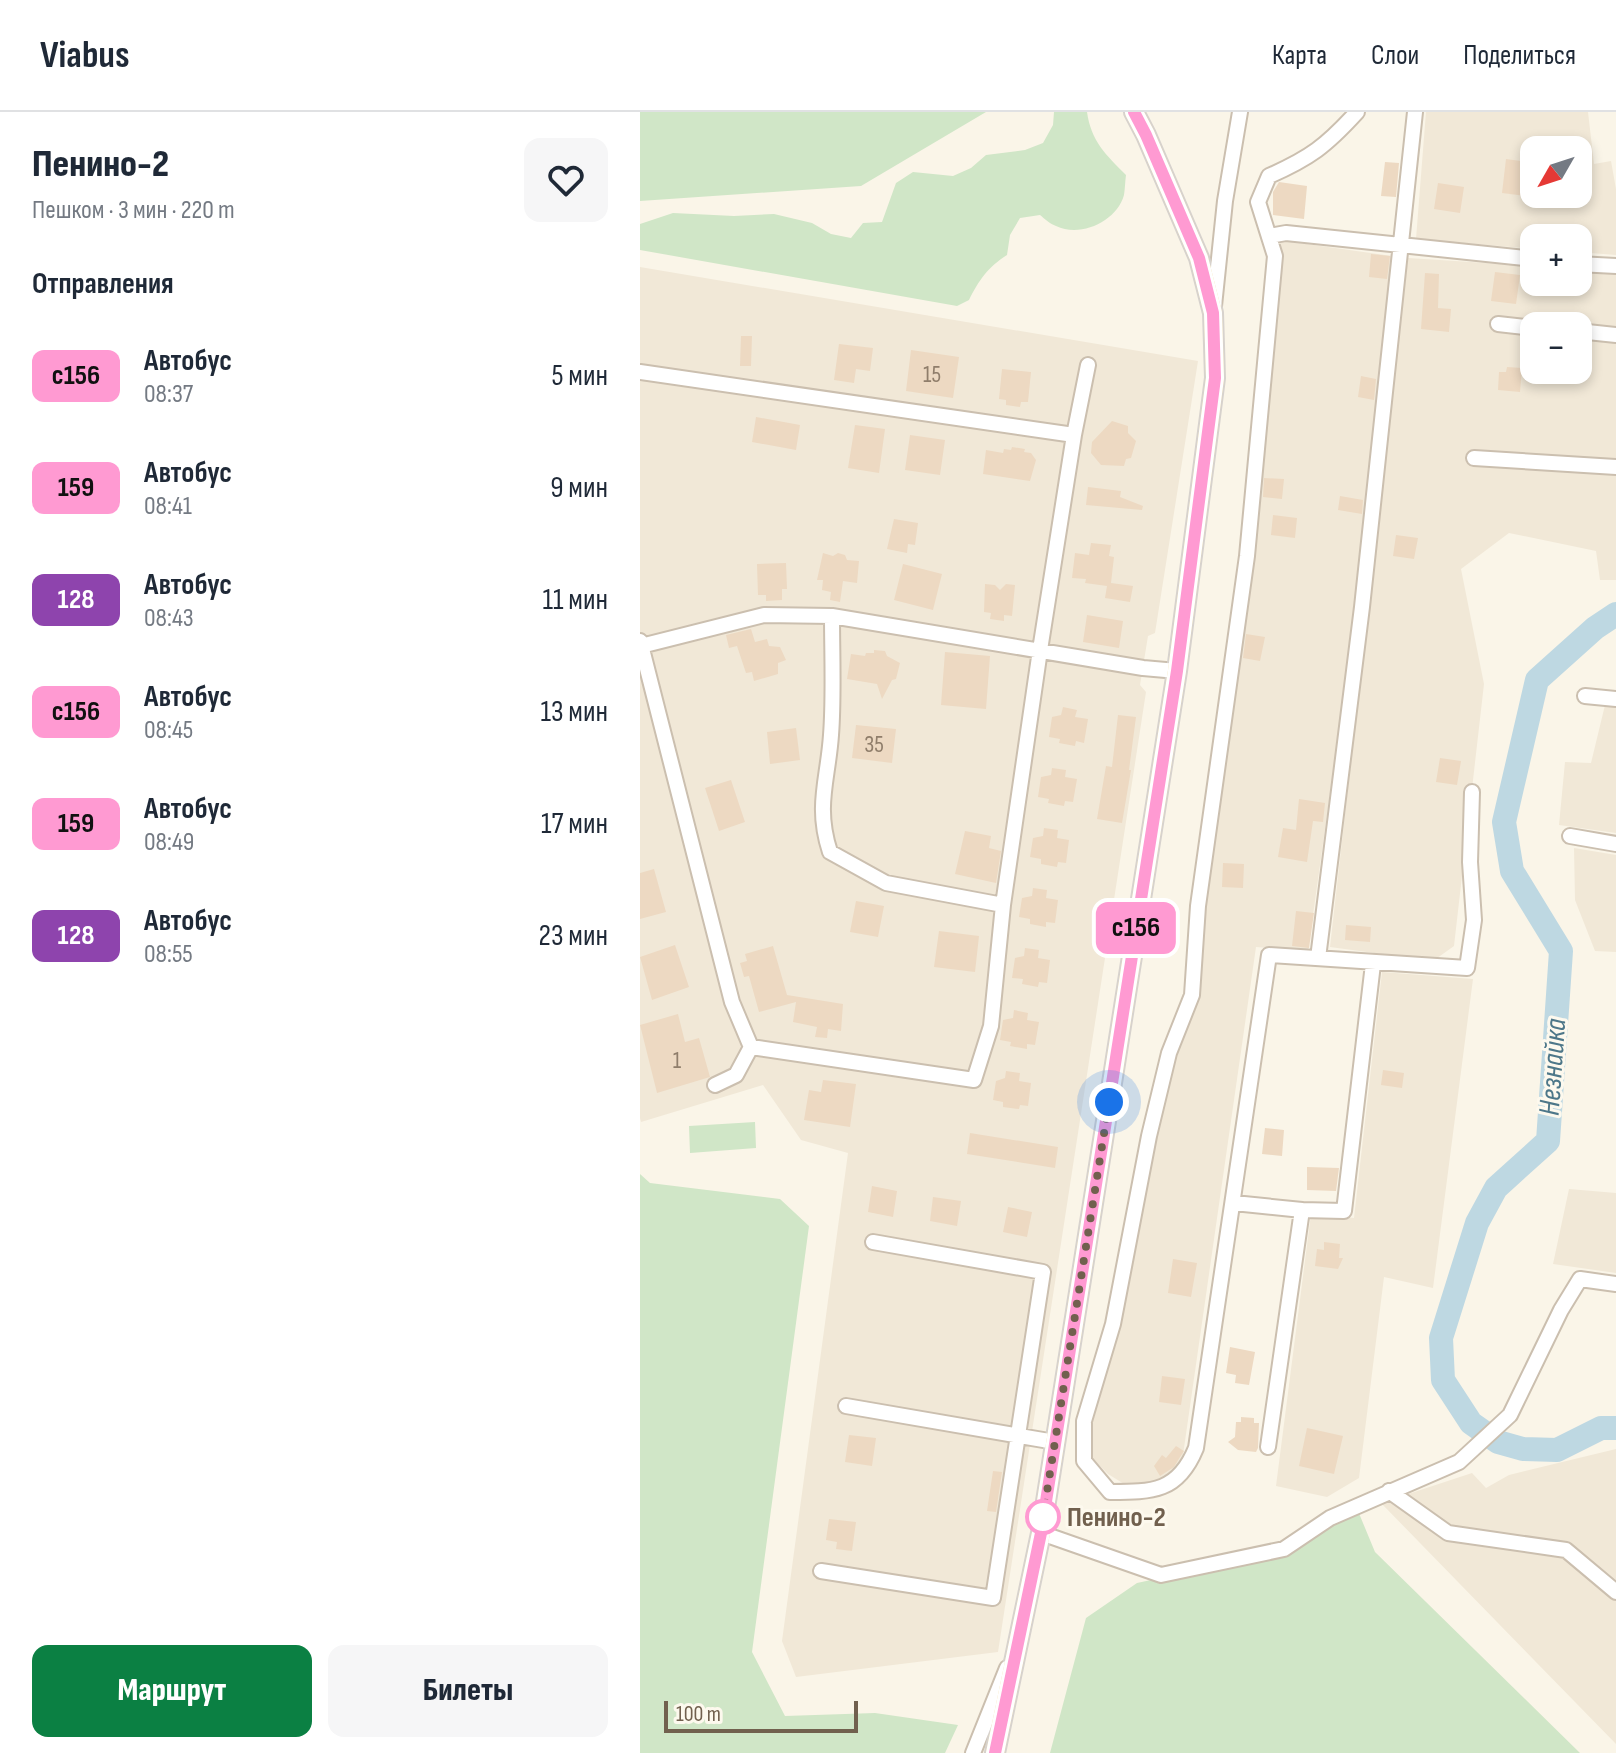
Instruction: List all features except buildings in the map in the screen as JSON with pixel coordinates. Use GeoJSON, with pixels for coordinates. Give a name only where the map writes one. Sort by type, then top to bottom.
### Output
{"type":"FeatureCollection","features":[{"type":"Feature","properties":{"kind":"main road"},"geometry":{"type":"LineString","coordinates":[[995,1753],[1041,1533],[1177,671],[1215,378],[1213,313],[1199,258],[1134,112]]}},
{"type":"Feature","properties":{"kind":"street"},"geometry":{"type":"LineString","coordinates":[[1213,313],[1225,201],[1240,112]]}},
{"type":"Feature","properties":{"kind":"street"},"geometry":{"type":"LineString","coordinates":[[1357,112],[1330,142],[1299,163],[1269,176],[1258,202],[1275,256],[1247,556],[1198,906],[1192,995],[1169,1053],[1149,1136],[1113,1324],[1084,1421],[1084,1461],[1110,1492],[1146,1492],[1168,1486],[1193,1456],[1234,1203],[1269,955],[1467,968],[1474,920],[1470,862],[1472,792]]}},
{"type":"Feature","properties":{"kind":"street"},"geometry":{"type":"LineString","coordinates":[[1318,958],[1362,607],[1415,112]]}},
{"type":"Feature","properties":{"kind":"street"},"geometry":{"type":"LineString","coordinates":[[1269,236],[1286,233],[1520,258]]}},
{"type":"Feature","properties":{"kind":"street"},"geometry":{"type":"LineString","coordinates":[[1592,265],[1616,266]]}},
{"type":"Feature","properties":{"kind":"street"},"geometry":{"type":"LineString","coordinates":[[1498,324],[1520,326]]}},
{"type":"Feature","properties":{"kind":"street"},"geometry":{"type":"LineString","coordinates":[[1592,332],[1616,335]]}},
{"type":"Feature","properties":{"kind":"street"},"geometry":{"type":"LineString","coordinates":[[751,1047],[974,1080],[991,1026],[1003,905],[1040,650],[1088,365]]}},
{"type":"Feature","properties":{"kind":"street"},"geometry":{"type":"LineString","coordinates":[[640,372],[1074,435]]}},
{"type":"Feature","properties":{"kind":"street"},"geometry":{"type":"LineString","coordinates":[[1474,458],[1616,467]]}},
{"type":"Feature","properties":{"kind":"street"},"geometry":{"type":"LineString","coordinates":[[751,1047],[732,1002],[641,643],[764,615],[832,616],[1177,671]]}},
{"type":"Feature","properties":{"kind":"street"},"geometry":{"type":"LineString","coordinates":[[832,616],[831,737],[822,793],[823,832],[830,852],[886,883],[1003,905]]}},
{"type":"Feature","properties":{"kind":"street"},"geometry":{"type":"LineString","coordinates":[[1585,696],[1616,699]]}},
{"type":"Feature","properties":{"kind":"street"},"geometry":{"type":"LineString","coordinates":[[1570,836],[1616,844]]}},
{"type":"Feature","properties":{"kind":"street"},"geometry":{"type":"LineString","coordinates":[[1234,1203],[1344,1211],[1373,964]]}},
{"type":"Feature","properties":{"kind":"street"},"geometry":{"type":"LineString","coordinates":[[715,1085],[736,1075],[751,1047]]}},
{"type":"Feature","properties":{"kind":"street"},"geometry":{"type":"LineString","coordinates":[[1268,1447],[1302,1210]]}},
{"type":"Feature","properties":{"kind":"street"},"geometry":{"type":"LineString","coordinates":[[821,1571],[993,1598],[1043,1272],[873,1242]]}},
{"type":"Feature","properties":{"kind":"street"},"geometry":{"type":"LineString","coordinates":[[1041,1533],[1161,1575],[1284,1549],[1330,1518],[1459,1462],[1510,1415],[1561,1310],[1580,1279],[1616,1284]]}},
{"type":"Feature","properties":{"kind":"street"},"geometry":{"type":"LineString","coordinates":[[846,1406],[1055,1442]]}},
{"type":"Feature","properties":{"kind":"street"},"geometry":{"type":"LineString","coordinates":[[1389,1491],[1448,1533],[1566,1550],[1616,1592]]}},
{"type":"Feature","properties":{"kind":"street"},"geometry":{"type":"LineString","coordinates":[[973,1753],[1021,1631]]}},
{"type":"Feature","properties":{"kind":"shaded area"},"geometry":{"type":"Polygon","coordinates":[[[1426,112],[1588,112],[1591,136],[1520,136],[1520,208],[1592,208],[1592,147],[1594,164],[1611,161],[1616,189],[1616,255],[1592,253],[1592,224],[1520,224],[1520,248],[1416,239],[1426,112]]]}},
{"type":"Feature","properties":{"kind":"shaded area"},"geometry":{"type":"Polygon","coordinates":[[[1278,240],[1392,256],[1356,607],[1308,951],[1256,947],[1181,1463],[1164,1480],[1129,1487],[1108,1474],[1092,1458],[1086,1432],[1163,1078],[1198,990],[1204,893],[1278,240]]]}},
{"type":"Feature","properties":{"kind":"shaded area"},"geometry":{"type":"Polygon","coordinates":[[[1408,258],[1520,265],[1520,296],[1592,296],[1592,270],[1616,272],[1616,580],[1600,580],[1596,551],[1509,533],[1461,569],[1484,684],[1454,946],[1433,961],[1330,947],[1408,258]]]}},
{"type":"Feature","properties":{"kind":"shaded area"},"geometry":{"type":"Polygon","coordinates":[[[640,267],[1198,361],[1155,633],[1148,636],[1140,685],[1146,692],[998,1652],[796,1677],[782,1641],[848,1153],[801,1140],[763,1085],[641,1122],[640,267]]]}},
{"type":"Feature","properties":{"kind":"shaded area"},"geometry":{"type":"Polygon","coordinates":[[[1605,705],[1616,706],[1616,833],[1559,825],[1565,762],[1591,763],[1605,705]]]}},
{"type":"Feature","properties":{"kind":"shaded area"},"geometry":{"type":"Polygon","coordinates":[[[1574,848],[1616,855],[1616,952],[1595,951],[1575,900],[1574,848]]]}},
{"type":"Feature","properties":{"kind":"shaded area"},"geometry":{"type":"Polygon","coordinates":[[[1382,972],[1473,979],[1433,1288],[1384,1277],[1359,1478],[1327,1497],[1276,1486],[1311,1214],[1354,1218],[1382,972]]]}},
{"type":"Feature","properties":{"kind":"shaded area"},"geometry":{"type":"Polygon","coordinates":[[[1569,1189],[1616,1193],[1616,1273],[1553,1264],[1569,1189]]]}},
{"type":"Feature","properties":{"kind":"shaded area"},"geometry":{"type":"Polygon","coordinates":[[[1616,1449],[1616,1744],[1381,1503],[1472,1473],[1486,1488],[1509,1475],[1616,1449]]]}},
{"type":"Feature","properties":{"kind":"green space"},"geometry":{"type":"Polygon","coordinates":[[[640,112],[986,112],[861,186],[640,201],[640,112]]]}},
{"type":"Feature","properties":{"kind":"green space"},"geometry":{"type":"Polygon","coordinates":[[[1054,112],[1087,112],[1096,139],[1126,175],[1120,204],[1097,225],[1076,230],[1054,225],[1040,215],[1020,218],[1010,235],[1007,255],[985,274],[969,300],[957,306],[640,250],[640,224],[673,213],[774,214],[812,223],[831,234],[851,238],[863,223],[882,222],[896,183],[913,172],[953,176],[971,168],[986,155],[1025,150],[1043,143],[1053,125],[1054,112]]]}},
{"type":"Feature","properties":{"kind":"green space"},"geometry":{"type":"Polygon","coordinates":[[[755,1122],[756,1148],[690,1153],[689,1126],[755,1122]]]}},
{"type":"Feature","properties":{"kind":"green space"},"geometry":{"type":"Polygon","coordinates":[[[640,1174],[650,1183],[780,1199],[809,1226],[752,1652],[785,1716],[875,1713],[958,1725],[945,1753],[640,1753],[640,1174]]]}},
{"type":"Feature","properties":{"kind":"green space"},"geometry":{"type":"Polygon","coordinates":[[[1358,1511],[1375,1552],[1580,1753],[1050,1753],[1086,1618],[1137,1583],[1267,1555],[1358,1511]]]}},
{"type":"Feature","properties":{"kind":"waterway","name":"Незнайка"},"geometry":{"type":"LineString","coordinates":[[1616,614],[1595,628],[1537,680],[1504,822],[1512,871],[1561,951],[1548,1141],[1496,1188],[1477,1223],[1441,1338],[1443,1380],[1471,1423],[1498,1442],[1523,1449],[1557,1450],[1601,1428],[1616,1428]]}},
{"type":"Feature","properties":{"kind":"bus line","name":"с156"},"geometry":{"type":"LineString","coordinates":[[995,1753],[1041,1533],[1177,671],[1215,378],[1213,313],[1199,258],[1134,112]]}},
{"type":"Feature","properties":{"kind":"place","name":"Пенино-2"},"geometry":{"type":"Point","coordinates":[1043,1517]}},
{"type":"Feature","properties":{"kind":"route"},"geometry":{"type":"LineString","coordinates":[[1043,1517],[1109,1102]]}}]}
